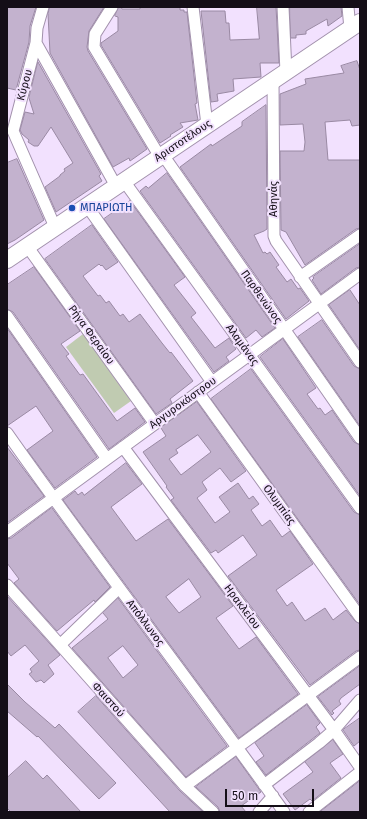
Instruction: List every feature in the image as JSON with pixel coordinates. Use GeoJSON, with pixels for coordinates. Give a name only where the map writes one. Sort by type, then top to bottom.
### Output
{"type":"FeatureCollection","features":[{"type":"Feature","properties":{"kind":"main road","name":"Αριστοτέλους"},"geometry":{"type":"LineString","coordinates":[[7,260],[357,25]]}},
{"type":"Feature","properties":{"kind":"street","name":"Κύρου"},"geometry":{"type":"LineString","coordinates":[[43,7],[37,28],[36,43],[13,131],[55,227]]}},
{"type":"Feature","properties":{"kind":"street","name":"Παρθενώνος"},"geometry":{"type":"LineString","coordinates":[[112,7],[95,34],[94,47],[161,156],[360,438]]}},
{"type":"Feature","properties":{"kind":"street"},"geometry":{"type":"LineString","coordinates":[[193,7],[207,125]]}},
{"type":"Feature","properties":{"kind":"street","name":"Αθηνάς"},"geometry":{"type":"LineString","coordinates":[[283,7],[274,236],[300,277],[360,362]]}},
{"type":"Feature","properties":{"kind":"street"},"geometry":{"type":"LineString","coordinates":[[348,7],[357,25]]}},
{"type":"Feature","properties":{"kind":"street","name":"Αλαμάνας"},"geometry":{"type":"LineString","coordinates":[[36,43],[120,184],[249,355],[360,508]]}},
{"type":"Feature","properties":{"kind":"street"},"geometry":{"type":"LineString","coordinates":[[87,206],[212,382]]}},
{"type":"Feature","properties":{"kind":"street"},"geometry":{"type":"LineString","coordinates":[[300,277],[360,235]]}},
{"type":"Feature","properties":{"kind":"street","name":"Ρήγα Φεραίου"},"geometry":{"type":"LineString","coordinates":[[27,246],[154,424]]}},
{"type":"Feature","properties":{"kind":"street","name":"Αργυροκάστρου"},"geometry":{"type":"LineString","coordinates":[[7,532],[284,329],[358,279]]}},
{"type":"Feature","properties":{"kind":"street"},"geometry":{"type":"LineString","coordinates":[[7,316],[107,458]]}},
{"type":"Feature","properties":{"kind":"street","name":"Ολυμπίας"},"geometry":{"type":"LineString","coordinates":[[198,392],[360,617]]}},
{"type":"Feature","properties":{"kind":"street","name":"Απόλλωνος"},"geometry":{"type":"LineString","coordinates":[[7,433],[53,498],[284,812]]}},
{"type":"Feature","properties":{"kind":"street","name":"Ηρακλείου"},"geometry":{"type":"LineString","coordinates":[[123,447],[334,730],[360,768]]}},
{"type":"Feature","properties":{"kind":"street","name":"Φαιστού"},"geometry":{"type":"LineString","coordinates":[[7,585],[185,786],[213,812]]}},
{"type":"Feature","properties":{"kind":"street"},"geometry":{"type":"LineString","coordinates":[[60,645],[119,588]]}},
{"type":"Feature","properties":{"kind":"street"},"geometry":{"type":"LineString","coordinates":[[185,786],[360,656]]}},
{"type":"Feature","properties":{"kind":"street"},"geometry":{"type":"LineString","coordinates":[[264,785],[320,743],[334,730],[360,700]]}},
{"type":"Feature","properties":{"kind":"street"},"geometry":{"type":"LineString","coordinates":[[309,812],[360,772]]}},
{"type":"Feature","properties":{"kind":"street"},"geometry":{"type":"LineString","coordinates":[[259,812],[273,796]]}},
{"type":"Feature","properties":{"kind":"green space"},"geometry":{"type":"Polygon","coordinates":[[[83,334],[131,401],[114,413],[66,347],[83,334]]]}},
{"type":"Feature","properties":{"kind":"building"},"geometry":{"type":"Polygon","coordinates":[[[7,7],[36,7],[30,26],[29,42],[16,90],[7,88],[7,7]]]}},
{"type":"Feature","properties":{"kind":"building"},"geometry":{"type":"Polygon","coordinates":[[[50,7],[104,7],[89,31],[87,47],[147,149],[130,161],[129,158],[113,167],[50,53],[48,14],[50,7]]]}},
{"type":"Feature","properties":{"kind":"building"},"geometry":{"type":"Polygon","coordinates":[[[119,7],[122,9],[140,9],[140,7],[180,7],[180,10],[187,12],[197,103],[195,104],[198,120],[180,123],[183,127],[160,143],[101,45],[101,43],[118,31],[118,17],[115,16],[119,7]]]}},
{"type":"Feature","properties":{"kind":"building"},"geometry":{"type":"Polygon","coordinates":[[[257,7],[276,7],[279,63],[260,63],[261,77],[233,79],[234,91],[217,94],[218,101],[211,102],[201,11],[225,11],[226,23],[229,23],[230,40],[259,39],[257,7]]]}},
{"type":"Feature","properties":{"kind":"building"},"geometry":{"type":"Polygon","coordinates":[[[290,7],[341,7],[342,16],[328,26],[327,19],[306,31],[306,34],[296,35],[296,38],[291,38],[290,7]]]}},
{"type":"Feature","properties":{"kind":"building"},"geometry":{"type":"Polygon","coordinates":[[[357,61],[360,70],[360,125],[352,126],[350,120],[325,122],[328,160],[360,160],[360,228],[356,229],[305,265],[286,232],[281,230],[280,151],[304,151],[305,142],[303,124],[280,125],[280,94],[306,84],[305,79],[344,73],[341,66],[357,61]]]}},
{"type":"Feature","properties":{"kind":"building"},"geometry":{"type":"Polygon","coordinates":[[[38,62],[101,174],[99,176],[102,181],[56,212],[45,187],[60,176],[65,171],[64,169],[73,163],[51,127],[38,146],[34,146],[28,142],[29,140],[20,130],[25,112],[34,114],[29,98],[38,62]]]}},
{"type":"Feature","properties":{"kind":"building"},"geometry":{"type":"Polygon","coordinates":[[[266,105],[267,229],[254,235],[263,253],[265,252],[267,254],[270,252],[279,265],[276,267],[287,282],[291,279],[298,289],[300,288],[309,301],[286,319],[180,167],[211,144],[212,146],[242,126],[242,122],[266,105]]]}},
{"type":"Feature","properties":{"kind":"building"},"geometry":{"type":"Polygon","coordinates":[[[17,159],[44,220],[7,244],[7,163],[17,159]]]}},
{"type":"Feature","properties":{"kind":"building"},"geometry":{"type":"Polygon","coordinates":[[[167,173],[275,328],[262,337],[256,330],[246,338],[140,191],[146,186],[148,188],[167,173]]]}},
{"type":"Feature","properties":{"kind":"building"},"geometry":{"type":"Polygon","coordinates":[[[130,201],[185,277],[174,285],[196,313],[191,317],[215,348],[229,338],[236,349],[226,357],[229,361],[214,372],[104,219],[130,201]]]}},
{"type":"Feature","properties":{"kind":"building"},"geometry":{"type":"Polygon","coordinates":[[[92,225],[118,262],[106,270],[99,264],[83,276],[98,296],[100,295],[106,303],[109,301],[120,316],[123,314],[129,322],[140,314],[193,381],[170,399],[172,403],[156,414],[45,259],[92,225]]]}},
{"type":"Feature","properties":{"kind":"building"},"geometry":{"type":"Polygon","coordinates":[[[360,244],[360,267],[356,268],[321,294],[312,280],[314,278],[313,277],[360,244]]]}},
{"type":"Feature","properties":{"kind":"building"},"geometry":{"type":"Polygon","coordinates":[[[34,267],[80,331],[61,344],[69,354],[66,356],[80,375],[83,374],[117,421],[135,408],[145,422],[109,449],[13,312],[7,309],[7,285],[34,267]]]}},
{"type":"Feature","properties":{"kind":"building"},"geometry":{"type":"Polygon","coordinates":[[[350,290],[360,305],[360,350],[329,305],[350,290]]]}},
{"type":"Feature","properties":{"kind":"building"},"geometry":{"type":"Polygon","coordinates":[[[322,320],[354,366],[360,369],[360,426],[298,337],[322,320]]]}},
{"type":"Feature","properties":{"kind":"building"},"geometry":{"type":"Polygon","coordinates":[[[7,328],[97,457],[55,488],[27,450],[53,431],[36,406],[7,426],[7,328]]]}},
{"type":"Feature","properties":{"kind":"building"},"geometry":{"type":"Polygon","coordinates":[[[283,339],[316,388],[307,394],[318,409],[320,408],[325,415],[332,410],[354,442],[360,445],[360,496],[260,357],[283,339]]]}},
{"type":"Feature","properties":{"kind":"building"},"geometry":{"type":"Polygon","coordinates":[[[251,369],[354,512],[360,515],[360,605],[211,399],[251,369]]]}},
{"type":"Feature","properties":{"kind":"building"},"geometry":{"type":"Polygon","coordinates":[[[197,402],[246,471],[231,482],[220,468],[202,482],[207,490],[197,498],[215,523],[230,512],[219,497],[238,483],[249,499],[253,496],[259,504],[251,510],[262,526],[270,520],[282,537],[290,531],[313,564],[276,590],[287,606],[292,602],[305,621],[325,608],[333,620],[346,610],[355,621],[360,624],[360,650],[356,651],[310,685],[228,576],[257,555],[243,535],[218,553],[216,550],[211,553],[171,500],[174,498],[166,487],[167,486],[143,452],[166,436],[161,428],[197,402]],[[198,435],[176,450],[178,453],[169,459],[181,475],[211,452],[198,435]]]}},
{"type":"Feature","properties":{"kind":"building"},"geometry":{"type":"Polygon","coordinates":[[[7,447],[44,496],[7,523],[7,447]]]}},
{"type":"Feature","properties":{"kind":"building"},"geometry":{"type":"Polygon","coordinates":[[[126,463],[142,484],[111,507],[136,541],[168,519],[233,606],[216,618],[239,649],[256,637],[298,694],[239,738],[63,500],[75,491],[78,495],[82,492],[84,495],[126,463]],[[189,579],[166,597],[179,613],[201,597],[189,579]]]}},
{"type":"Feature","properties":{"kind":"building"},"geometry":{"type":"Polygon","coordinates":[[[52,508],[110,587],[95,602],[94,600],[57,631],[14,583],[19,579],[7,563],[7,539],[11,538],[52,508]]]}},
{"type":"Feature","properties":{"kind":"building"},"geometry":{"type":"Polygon","coordinates":[[[7,596],[60,655],[48,665],[54,674],[44,683],[41,680],[36,682],[29,674],[32,672],[30,669],[39,661],[25,645],[11,656],[7,651],[7,596]]]}},
{"type":"Feature","properties":{"kind":"building"},"geometry":{"type":"Polygon","coordinates":[[[118,598],[227,746],[186,777],[72,648],[108,619],[103,613],[118,598]],[[123,646],[108,658],[123,678],[138,665],[123,646]]]}},
{"type":"Feature","properties":{"kind":"building"},"geometry":{"type":"Polygon","coordinates":[[[360,666],[360,684],[341,698],[339,701],[341,704],[332,711],[334,713],[332,715],[318,697],[360,666]]]}},
{"type":"Feature","properties":{"kind":"building"},"geometry":{"type":"Polygon","coordinates":[[[7,684],[55,728],[59,724],[116,783],[99,799],[38,736],[37,737],[7,711],[7,684]]]}},
{"type":"Feature","properties":{"kind":"building"},"geometry":{"type":"Polygon","coordinates":[[[96,696],[180,791],[203,812],[170,812],[78,712],[96,696]]]}},
{"type":"Feature","properties":{"kind":"building"},"geometry":{"type":"Polygon","coordinates":[[[307,705],[320,723],[316,727],[320,733],[266,775],[256,762],[264,756],[255,743],[307,705]]]}},
{"type":"Feature","properties":{"kind":"building"},"geometry":{"type":"Polygon","coordinates":[[[360,718],[360,741],[354,746],[343,730],[360,718]]]}},
{"type":"Feature","properties":{"kind":"building"},"geometry":{"type":"Polygon","coordinates":[[[333,740],[343,754],[330,763],[341,778],[312,801],[310,799],[295,810],[283,794],[313,772],[305,762],[333,740]]]}},
{"type":"Feature","properties":{"kind":"building"},"geometry":{"type":"Polygon","coordinates":[[[236,757],[261,792],[241,806],[246,812],[220,812],[218,807],[196,787],[236,757]]]}},
{"type":"Feature","properties":{"kind":"building"},"geometry":{"type":"Polygon","coordinates":[[[26,761],[43,779],[47,775],[81,812],[11,812],[7,808],[7,778],[26,761]]]}},
{"type":"Feature","properties":{"kind":"building"},"geometry":{"type":"Polygon","coordinates":[[[360,781],[360,812],[320,812],[360,781]]]}},
{"type":"Feature","properties":{"kind":"place","name":"ΜΠΑΡΙΩΤΗ"},"geometry":{"type":"Point","coordinates":[72,208]}}]}
